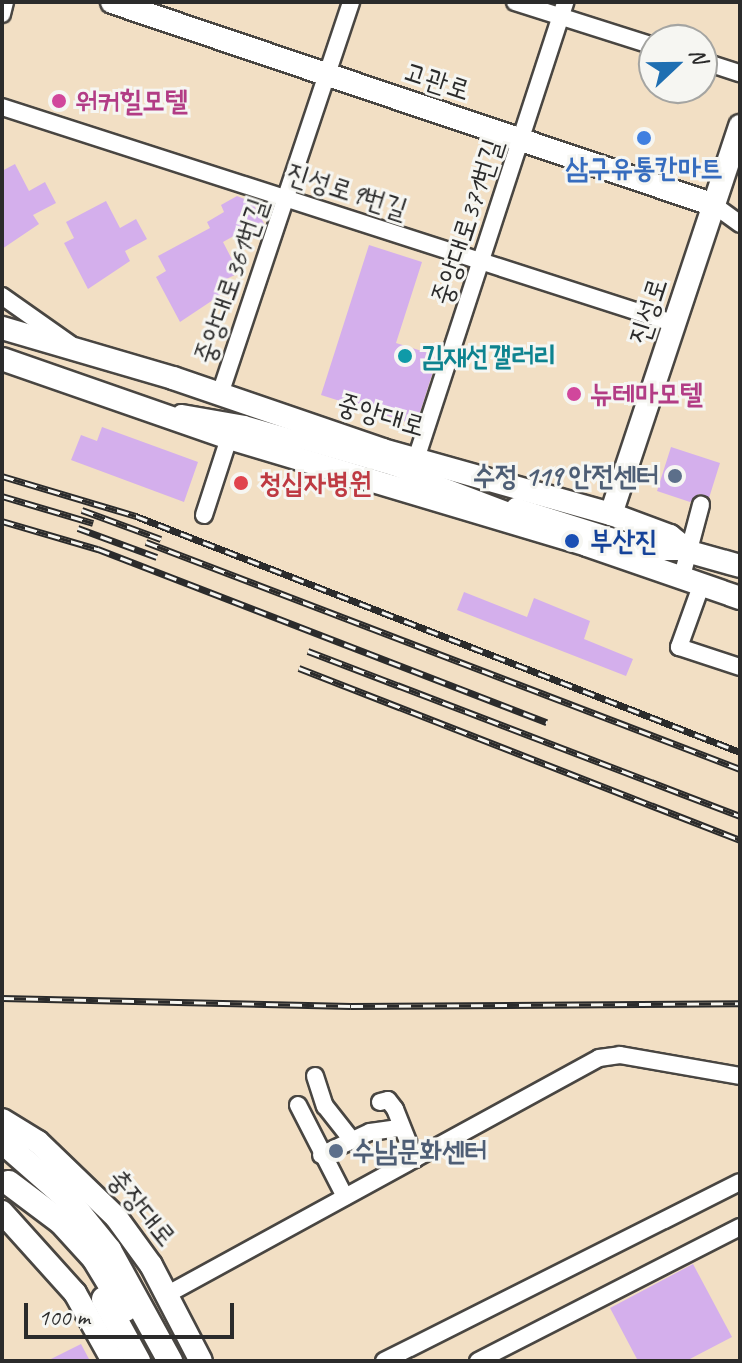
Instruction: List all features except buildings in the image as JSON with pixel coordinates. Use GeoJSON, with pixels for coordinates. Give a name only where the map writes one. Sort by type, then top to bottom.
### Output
{"type":"FeatureCollection","features":[{"type":"Feature","properties":{"kind":"highway"},"geometry":{"type":"LineString","coordinates":[[2,1141],[67,1198],[138,1361]]}},
{"type":"Feature","properties":{"kind":"highway"},"geometry":{"type":"LineString","coordinates":[[6,1181],[95,1258],[170,1361]]}},
{"type":"Feature","properties":{"kind":"highway"},"geometry":{"type":"LineString","coordinates":[[95,1258],[153,1361]]}},
{"type":"Feature","properties":{"kind":"main road","name":"고관로"},"geometry":{"type":"LineString","coordinates":[[112,2],[714,205]]}},
{"type":"Feature","properties":{"kind":"main road","name":"진성로"},"geometry":{"type":"LineString","coordinates":[[611,514],[740,126]]}},
{"type":"Feature","properties":{"kind":"main road","name":"중앙대로"},"geometry":{"type":"LineString","coordinates":[[2,328],[220,394],[383,450],[417,456],[611,514],[670,536],[690,552],[740,566]]}},
{"type":"Feature","properties":{"kind":"main road"},"geometry":{"type":"LineString","coordinates":[[2,359],[229,438],[587,545],[740,598]]}},
{"type":"Feature","properties":{"kind":"main road","name":"충장대로"},"geometry":{"type":"LineString","coordinates":[[2,1120],[38,1142],[106,1207],[168,1294],[201,1361]]}},
{"type":"Feature","properties":{"kind":"main road"},"geometry":{"type":"LineString","coordinates":[[2,1212],[75,1293],[113,1361]]}},
{"type":"Feature","properties":{"kind":"street"},"geometry":{"type":"LineString","coordinates":[[2,14],[5,2]]}},
{"type":"Feature","properties":{"kind":"street","name":"중앙대로361번길"},"geometry":{"type":"LineString","coordinates":[[220,394],[351,2]]}},
{"type":"Feature","properties":{"kind":"street"},"geometry":{"type":"LineString","coordinates":[[515,2],[562,9],[638,40]]}},
{"type":"Feature","properties":{"kind":"street","name":"중앙대로371번길"},"geometry":{"type":"LineString","coordinates":[[417,456],[562,9]]}},
{"type":"Feature","properties":{"kind":"street"},"geometry":{"type":"LineString","coordinates":[[718,66],[740,73]]}},
{"type":"Feature","properties":{"kind":"street","name":"진성로9번길"},"geometry":{"type":"LineString","coordinates":[[2,107],[676,324]]}},
{"type":"Feature","properties":{"kind":"street","name":"고관로"},"geometry":{"type":"LineString","coordinates":[[714,205],[740,224]]}},
{"type":"Feature","properties":{"kind":"street"},"geometry":{"type":"LineString","coordinates":[[2,296],[81,351]]}},
{"type":"Feature","properties":{"kind":"street"},"geometry":{"type":"LineString","coordinates":[[132,404],[244,424],[393,467],[587,545]]}},
{"type":"Feature","properties":{"kind":"street"},"geometry":{"type":"LineString","coordinates":[[204,515],[229,438]]}},
{"type":"Feature","properties":{"kind":"street"},"geometry":{"type":"LineString","coordinates":[[383,450],[491,498],[569,525],[662,552],[690,552]]}},
{"type":"Feature","properties":{"kind":"street"},"geometry":{"type":"LineString","coordinates":[[701,505],[690,552],[691,583],[679,647],[740,667]]}},
{"type":"Feature","properties":{"kind":"street"},"geometry":{"type":"LineString","coordinates":[[168,1294],[599,1058],[620,1055],[740,1076]]}},
{"type":"Feature","properties":{"kind":"street"},"geometry":{"type":"LineString","coordinates":[[315,1076],[325,1106],[351,1139]]}},
{"type":"Feature","properties":{"kind":"street"},"geometry":{"type":"LineString","coordinates":[[380,1102],[392,1105],[399,1128],[415,1159]]}},
{"type":"Feature","properties":{"kind":"street"},"geometry":{"type":"LineString","coordinates":[[298,1105],[319,1140],[321,1155],[345,1197]]}},
{"type":"Feature","properties":{"kind":"street"},"geometry":{"type":"LineString","coordinates":[[321,1155],[351,1139],[399,1128]]}},
{"type":"Feature","properties":{"kind":"street"},"geometry":{"type":"LineString","coordinates":[[384,1361],[740,1182]]}},
{"type":"Feature","properties":{"kind":"street"},"geometry":{"type":"LineString","coordinates":[[478,1361],[740,1227]]}},
{"type":"Feature","properties":{"kind":"railway"},"geometry":{"type":"LineString","coordinates":[[2,476],[136,516],[740,752]]}},
{"type":"Feature","properties":{"kind":"railway"},"geometry":{"type":"LineString","coordinates":[[2,496],[93,523]]}},
{"type":"Feature","properties":{"kind":"railway"},"geometry":{"type":"LineString","coordinates":[[82,510],[161,539]]}},
{"type":"Feature","properties":{"kind":"railway"},"geometry":{"type":"LineString","coordinates":[[2,521],[98,549],[547,722]]}},
{"type":"Feature","properties":{"kind":"railway"},"geometry":{"type":"LineString","coordinates":[[78,528],[157,557]]}},
{"type":"Feature","properties":{"kind":"railway"},"geometry":{"type":"LineString","coordinates":[[146,542],[740,769]]}},
{"type":"Feature","properties":{"kind":"railway"},"geometry":{"type":"LineString","coordinates":[[308,651],[740,816]]}},
{"type":"Feature","properties":{"kind":"railway"},"geometry":{"type":"LineString","coordinates":[[299,668],[740,840]]}},
{"type":"Feature","properties":{"kind":"railway"},"geometry":{"type":"LineString","coordinates":[[2,998],[351,1006],[740,1003]]}},
{"type":"Feature","properties":{"kind":"place","name":"워커힐모텔"},"geometry":{"type":"Point","coordinates":[59,101]}},
{"type":"Feature","properties":{"kind":"place","name":"삼구유통칸마트"},"geometry":{"type":"Point","coordinates":[644,138]}},
{"type":"Feature","properties":{"kind":"place","name":"김재선갤러리"},"geometry":{"type":"Point","coordinates":[405,356]}},
{"type":"Feature","properties":{"kind":"place","name":"뉴테마모텔"},"geometry":{"type":"Point","coordinates":[574,394]}},
{"type":"Feature","properties":{"kind":"place","name":"수정 119 안전센터"},"geometry":{"type":"Point","coordinates":[675,476]}},
{"type":"Feature","properties":{"kind":"place","name":"청십자병원"},"geometry":{"type":"Point","coordinates":[241,483]}},
{"type":"Feature","properties":{"kind":"place","name":"부산진"},"geometry":{"type":"Point","coordinates":[572,541]}},
{"type":"Feature","properties":{"kind":"place","name":"수남문화센터"},"geometry":{"type":"Point","coordinates":[336,1151]}}]}
